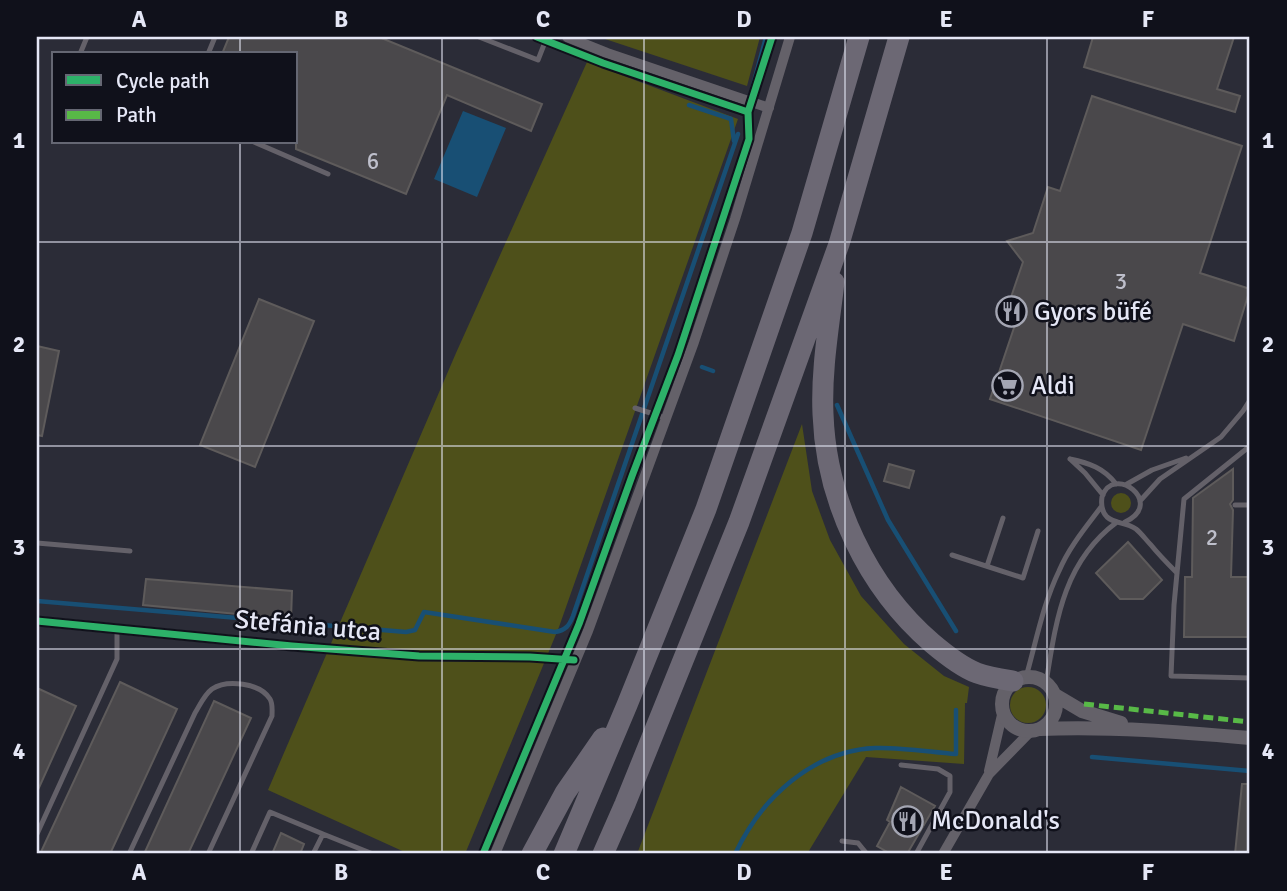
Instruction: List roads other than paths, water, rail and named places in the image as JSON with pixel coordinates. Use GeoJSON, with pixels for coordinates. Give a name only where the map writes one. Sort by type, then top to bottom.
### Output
{"type":"FeatureCollection","features":[{"type":"Feature","properties":{"kind":"highway"},"geometry":{"type":"LineString","coordinates":[[564,854],[706,509],[802,233],[859,37]]}},
{"type":"Feature","properties":{"kind":"highway"},"geometry":{"type":"LineString","coordinates":[[603,854],[739,522],[839,244],[899,37]]}},
{"type":"Feature","properties":{"kind":"highway"},"geometry":{"type":"LineString","coordinates":[[839,244],[823,373],[823,416],[832,480],[852,534],[882,587],[919,632],[948,656],[975,673],[1019,679]]}},
{"type":"Feature","properties":{"kind":"highway"},"geometry":{"type":"LineString","coordinates":[[532,854],[565,793],[627,705]]}},
{"type":"Feature","properties":{"kind":"street"},"geometry":{"type":"LineString","coordinates":[[567,37],[769,108]]}},
{"type":"Feature","properties":{"kind":"street"},"geometry":{"type":"LineString","coordinates":[[495,854],[576,660],[694,342],[735,219],[790,37]]}},
{"type":"Feature","properties":{"kind":"street","name":"Stefánia utca"},"geometry":{"type":"LineString","coordinates":[[37,621],[419,656],[576,660]]}},
{"type":"Feature","properties":{"kind":"street"},"geometry":{"type":"LineString","coordinates":[[989,774],[1002,715],[1003,694],[1019,679],[1037,678],[1082,711],[1139,729]]}},
{"type":"Feature","properties":{"kind":"street"},"geometry":{"type":"LineString","coordinates":[[943,854],[989,774],[1054,715],[1056,705],[1050,689]]}},
{"type":"Feature","properties":{"kind":"street"},"geometry":{"type":"LineString","coordinates":[[1001,709],[1012,726],[1021,730],[1077,727],[1139,729],[1250,738]]}},
{"type":"Feature","properties":{"kind":"lane"},"geometry":{"type":"LineString","coordinates":[[479,37],[538,60],[547,37]]}},
{"type":"Feature","properties":{"kind":"lane"},"geometry":{"type":"LineString","coordinates":[[259,144],[328,174]]}},
{"type":"Feature","properties":{"kind":"lane"},"geometry":{"type":"LineString","coordinates":[[1140,501],[1160,480],[1221,437],[1250,400]]}},
{"type":"Feature","properties":{"kind":"lane"},"geometry":{"type":"LineString","coordinates":[[635,408],[666,418]]}},
{"type":"Feature","properties":{"kind":"lane"},"geometry":{"type":"LineString","coordinates":[[1250,446],[1184,499],[1174,605],[1171,676],[1250,678]]}},
{"type":"Feature","properties":{"kind":"lane"},"geometry":{"type":"LineString","coordinates":[[1019,679],[1059,569],[1073,544],[1101,507],[1103,495],[1108,488],[1116,484],[1127,484],[1152,470],[1192,456]]}},
{"type":"Feature","properties":{"kind":"lane"},"geometry":{"type":"LineString","coordinates":[[1103,495],[1070,459],[1090,463],[1108,473],[1116,484]]}},
{"type":"Feature","properties":{"kind":"lane"},"geometry":{"type":"LineString","coordinates":[[1101,507],[1107,517],[1117,522],[1133,519],[1139,511],[1140,501],[1136,491],[1127,484]]}},
{"type":"Feature","properties":{"kind":"lane"},"geometry":{"type":"LineString","coordinates":[[1235,505],[1250,505]]}},
{"type":"Feature","properties":{"kind":"lane"},"geometry":{"type":"LineString","coordinates":[[987,566],[1003,518]]}},
{"type":"Feature","properties":{"kind":"lane"},"geometry":{"type":"LineString","coordinates":[[1133,519],[1138,531]]}},
{"type":"Feature","properties":{"kind":"lane"},"geometry":{"type":"LineString","coordinates":[[1050,689],[1058,612],[1068,586],[1089,550],[1117,522]]}},
{"type":"Feature","properties":{"kind":"lane"},"geometry":{"type":"LineString","coordinates":[[1125,522],[1138,531],[1177,573]]}},
{"type":"Feature","properties":{"kind":"lane"},"geometry":{"type":"LineString","coordinates":[[952,555],[1023,578],[1038,531]]}},
{"type":"Feature","properties":{"kind":"lane"},"geometry":{"type":"LineString","coordinates":[[37,542],[130,551]]}},
{"type":"Feature","properties":{"kind":"lane"},"geometry":{"type":"LineString","coordinates":[[37,834],[117,659],[117,629]]}},
{"type":"Feature","properties":{"kind":"lane"},"geometry":{"type":"LineString","coordinates":[[130,854],[204,698],[212,689],[225,684],[243,684],[262,690],[270,700],[272,716],[208,854]]}},
{"type":"Feature","properties":{"kind":"lane"},"geometry":{"type":"LineString","coordinates":[[901,765],[938,769],[950,776],[950,792],[916,854]]}},
{"type":"Feature","properties":{"kind":"lane"},"geometry":{"type":"LineString","coordinates":[[251,854],[270,812],[373,854]]}},
{"type":"Feature","properties":{"kind":"lane"},"geometry":{"type":"LineString","coordinates":[[313,854],[323,834]]}},
{"type":"Feature","properties":{"kind":"lane"},"geometry":{"type":"LineString","coordinates":[[842,841],[858,843],[867,854]]}},
{"type":"Feature","properties":{"kind":"water"},"geometry":{"type":"Polygon","coordinates":[[[463,111],[506,128],[477,197],[434,179],[463,111]]]}},
{"type":"Feature","properties":{"kind":"waterway"},"geometry":{"type":"LineString","coordinates":[[751,93],[766,37]]}},
{"type":"Feature","properties":{"kind":"waterway"},"geometry":{"type":"LineString","coordinates":[[689,105],[731,119],[734,141]]}},
{"type":"Feature","properties":{"kind":"waterway"},"geometry":{"type":"LineString","coordinates":[[37,601],[406,632],[415,630],[424,612],[555,632],[564,629],[573,616],[738,134]]}},
{"type":"Feature","properties":{"kind":"waterway"},"geometry":{"type":"LineString","coordinates":[[702,367],[713,371]]}},
{"type":"Feature","properties":{"kind":"waterway"},"geometry":{"type":"LineString","coordinates":[[837,405],[888,520],[956,631]]}},
{"type":"Feature","properties":{"kind":"waterway"},"geometry":{"type":"LineString","coordinates":[[735,854],[746,834],[774,797],[809,768],[830,758],[875,748],[956,754],[956,710]]}},
{"type":"Feature","properties":{"kind":"waterway"},"geometry":{"type":"LineString","coordinates":[[1092,757],[1250,771]]}},
{"type":"Feature","properties":{"kind":"place","name":"Gyors büfé"},"geometry":{"type":"Point","coordinates":[1011,312]}},
{"type":"Feature","properties":{"kind":"place","name":"Aldi"},"geometry":{"type":"Point","coordinates":[1008,386]}},
{"type":"Feature","properties":{"kind":"place","name":"McDonald's"},"geometry":{"type":"Point","coordinates":[908,821]}}]}
